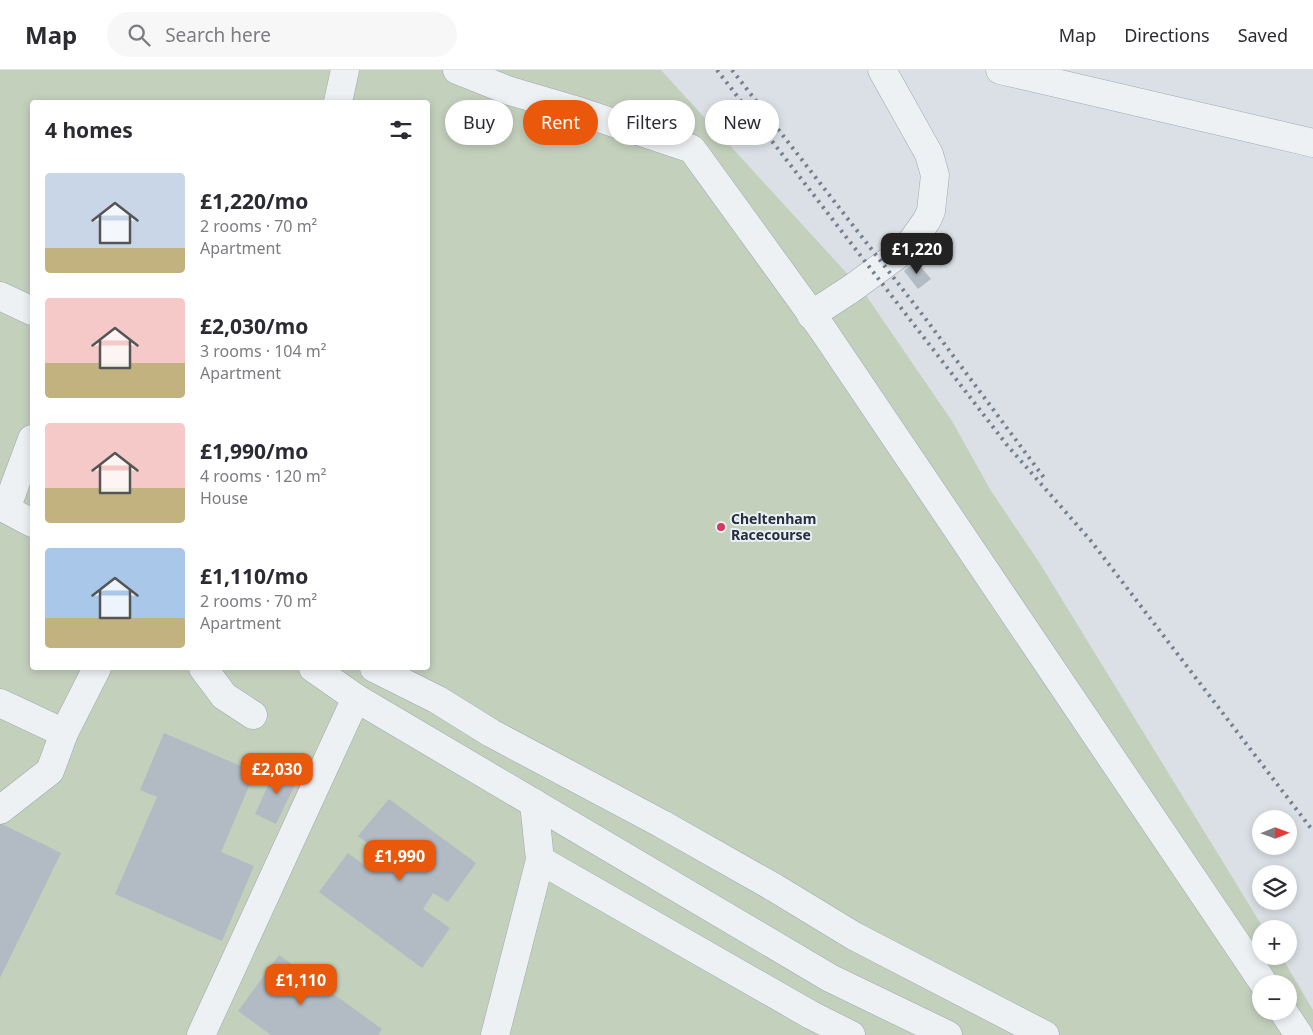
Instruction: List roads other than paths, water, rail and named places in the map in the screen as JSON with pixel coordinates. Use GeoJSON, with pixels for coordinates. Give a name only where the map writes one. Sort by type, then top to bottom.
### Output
{"type":"FeatureCollection","features":[{"type":"Feature","properties":{"kind":"lane"},"geometry":{"type":"LineString","coordinates":[[338,100],[345,70]]}},
{"type":"Feature","properties":{"kind":"lane"},"geometry":{"type":"LineString","coordinates":[[811,315],[851,289],[910,244],[931,211],[935,176],[929,154],[882,70]]}},
{"type":"Feature","properties":{"kind":"lane"},"geometry":{"type":"LineString","coordinates":[[1000,70],[1313,143]]}},
{"type":"Feature","properties":{"kind":"lane"},"geometry":{"type":"LineString","coordinates":[[470,72],[510,91],[578,111],[692,149],[811,315],[1258,975]]}},
{"type":"Feature","properties":{"kind":"lane"},"geometry":{"type":"LineString","coordinates":[[0,296],[30,310]]}},
{"type":"Feature","properties":{"kind":"lane"},"geometry":{"type":"LineString","coordinates":[[0,316],[30,329]]}},
{"type":"Feature","properties":{"kind":"lane"},"geometry":{"type":"LineString","coordinates":[[30,444],[3,507],[30,521]]}},
{"type":"Feature","properties":{"kind":"lane"},"geometry":{"type":"LineString","coordinates":[[0,810],[50,771],[64,733],[96,670]]}},
{"type":"Feature","properties":{"kind":"lane"},"geometry":{"type":"LineString","coordinates":[[204,670],[224,696],[253,715]]}},
{"type":"Feature","properties":{"kind":"lane"},"geometry":{"type":"LineString","coordinates":[[317,670],[356,698],[830,978],[948,1035]]}},
{"type":"Feature","properties":{"kind":"lane"},"geometry":{"type":"LineString","coordinates":[[378,670],[438,700],[491,733],[701,846],[854,936],[1045,1035]]}},
{"type":"Feature","properties":{"kind":"lane"},"geometry":{"type":"LineString","coordinates":[[201,1035],[356,698]]}},
{"type":"Feature","properties":{"kind":"lane"},"geometry":{"type":"LineString","coordinates":[[0,703],[64,733]]}},
{"type":"Feature","properties":{"kind":"lane"},"geometry":{"type":"LineString","coordinates":[[496,1035],[540,860],[534,803]]}},
{"type":"Feature","properties":{"kind":"lane"},"geometry":{"type":"LineString","coordinates":[[540,860],[811,1015],[851,1035]]}},
{"type":"Feature","properties":{"kind":"lane"},"geometry":{"type":"LineString","coordinates":[[1289,1020],[1299,1035]]}},
{"type":"Feature","properties":{"kind":"railway"},"geometry":{"type":"LineString","coordinates":[[717,70],[1007,445],[1091,541],[1313,831]]}},
{"type":"Feature","properties":{"kind":"railway"},"geometry":{"type":"LineString","coordinates":[[732,70],[925,318],[1045,479]]}},
{"type":"Feature","properties":{"kind":"place","name":"Cheltenham Racecourse"},"geometry":{"type":"Point","coordinates":[721,527]}}]}
